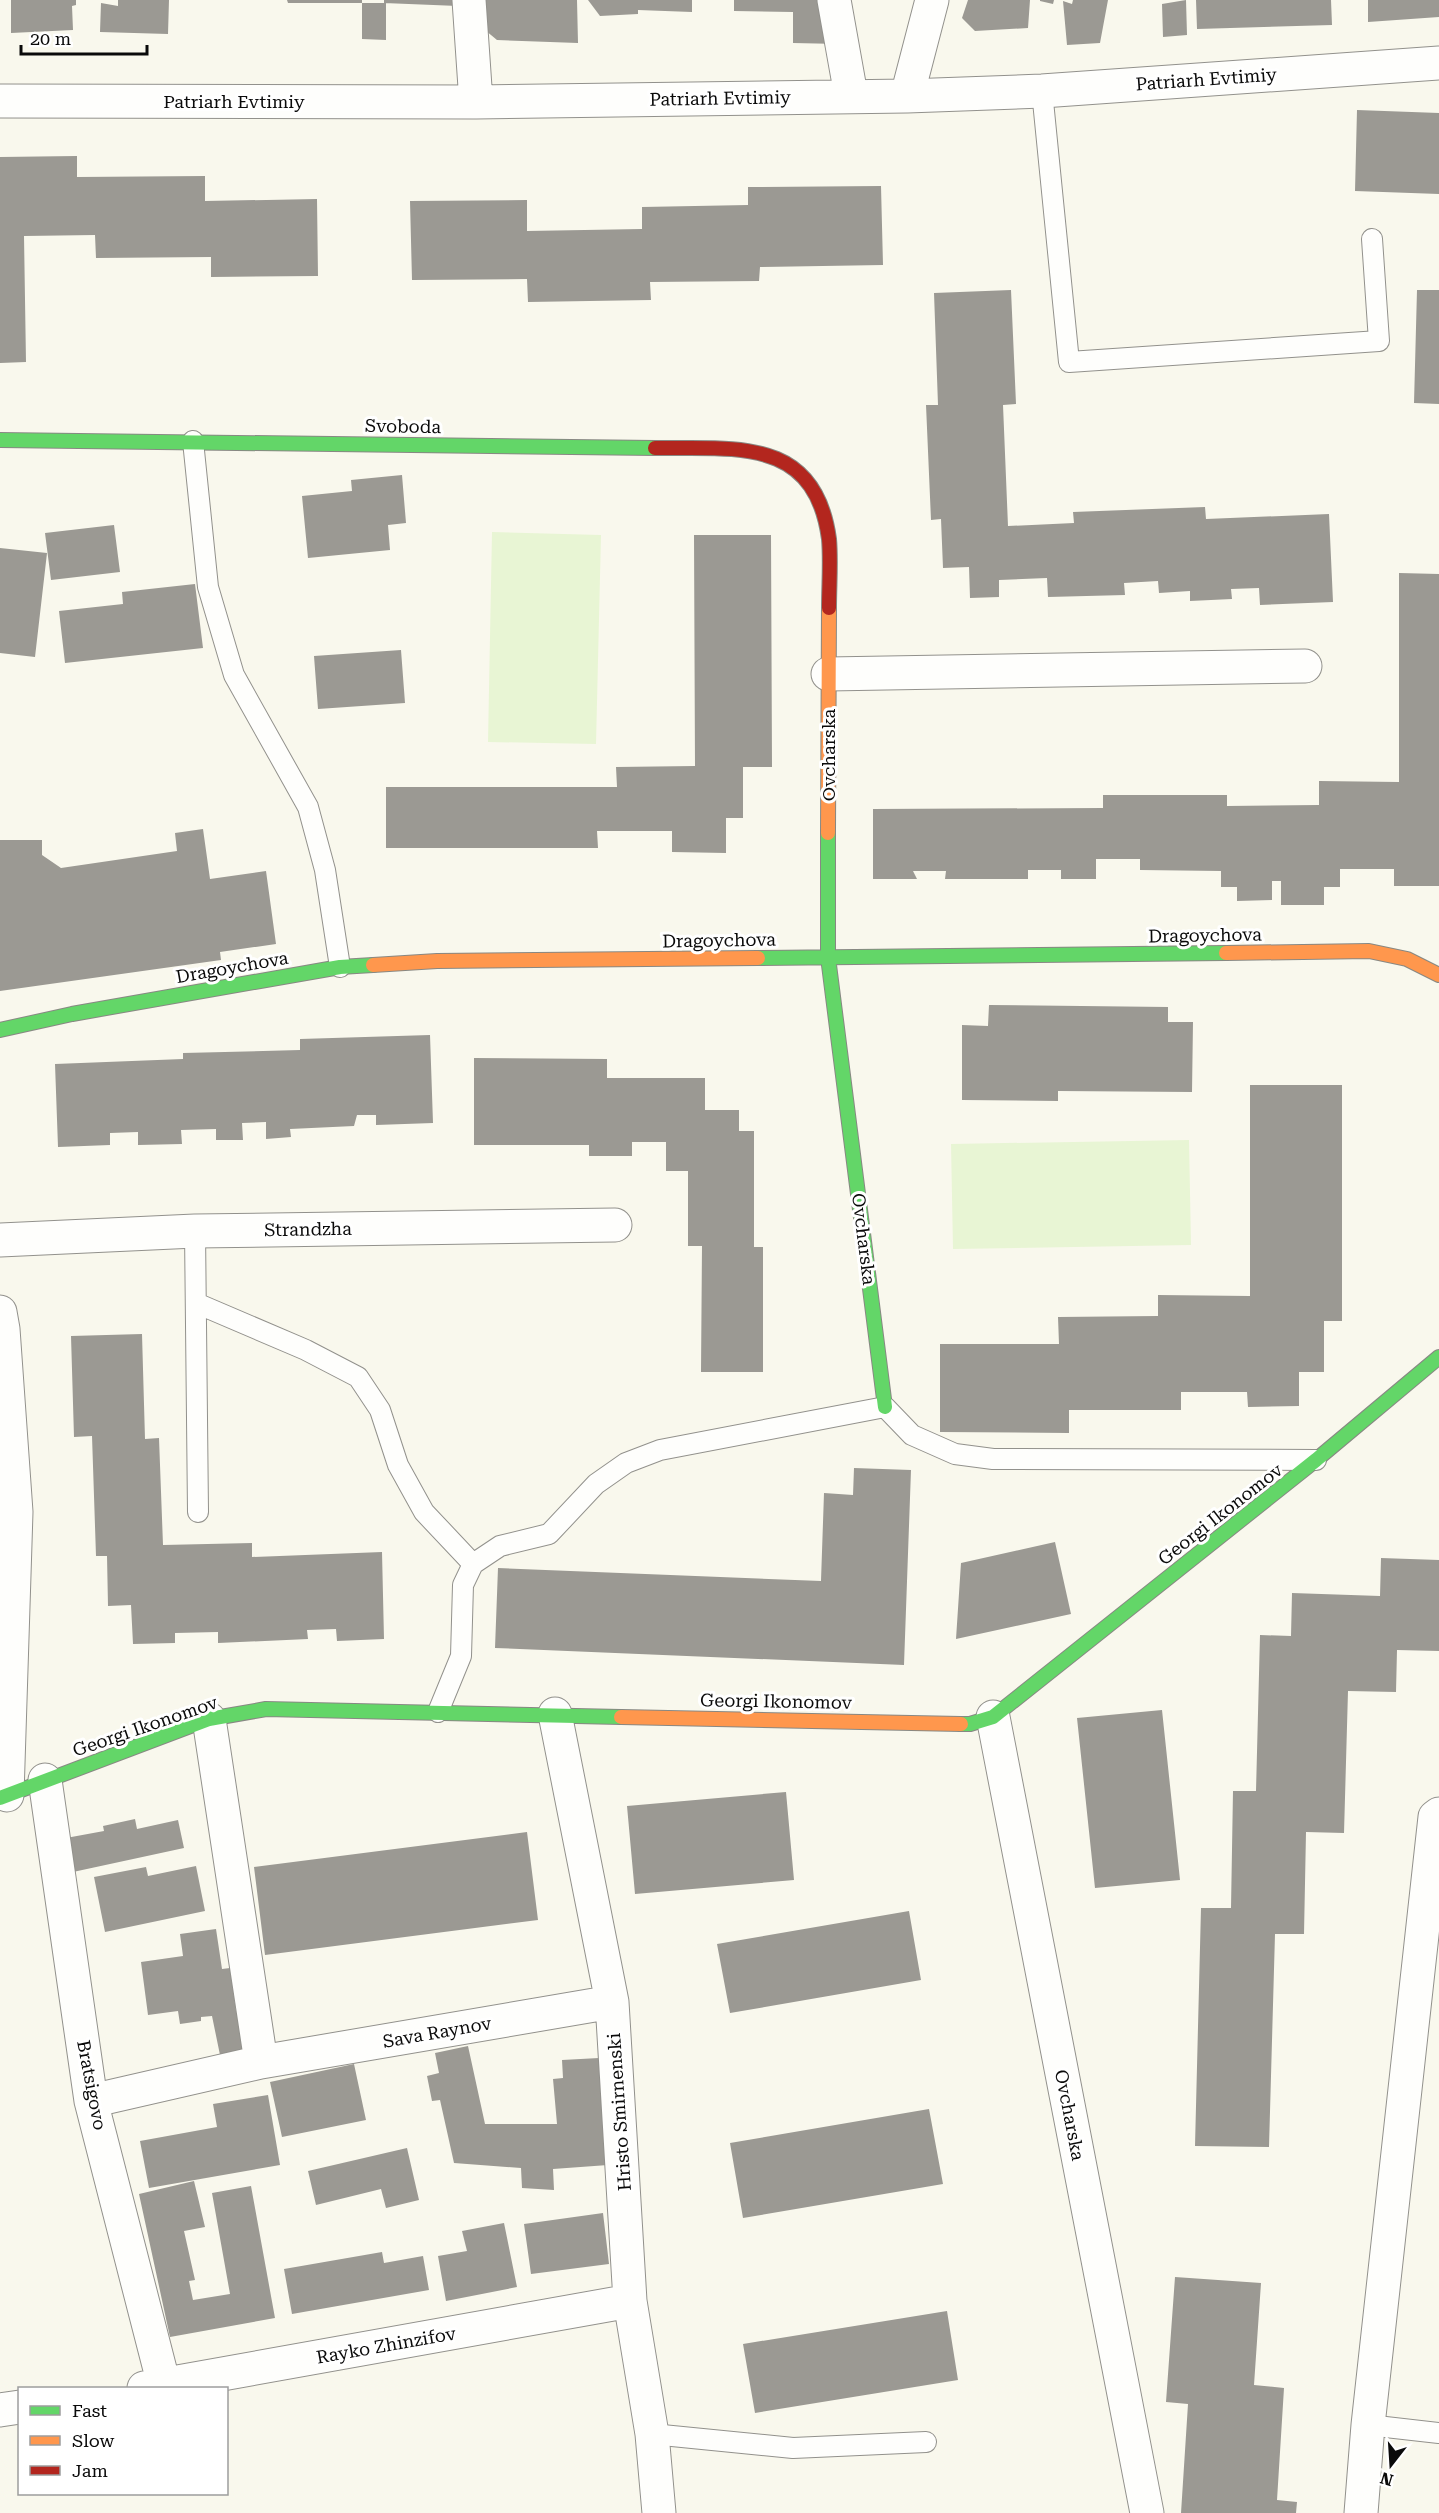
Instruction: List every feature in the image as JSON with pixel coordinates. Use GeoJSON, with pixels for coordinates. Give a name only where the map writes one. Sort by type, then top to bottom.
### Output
{"type":"FeatureCollection","features":[{"type":"Feature","properties":{"kind":"street"},"geometry":{"type":"LineString","coordinates":[[469,0],[476,102]]}},
{"type":"Feature","properties":{"kind":"street"},"geometry":{"type":"LineString","coordinates":[[834,0],[851,95]]}},
{"type":"Feature","properties":{"kind":"street"},"geometry":{"type":"LineString","coordinates":[[907,96],[932,0]]}},
{"type":"Feature","properties":{"kind":"street","name":"Patriarh Evtimiy"},"geometry":{"type":"LineString","coordinates":[[0,101],[476,102],[907,96],[1042,91],[1439,63]]}},
{"type":"Feature","properties":{"kind":"street","name":"Svoboda"},"geometry":{"type":"LineString","coordinates":[[0,440],[742,449],[763,452],[783,459],[800,472]]}},
{"type":"Feature","properties":{"kind":"street","name":"Ovcharska"},"geometry":{"type":"LineString","coordinates":[[800,472],[816,492],[826,515],[829,542],[828,957],[885,1407]]}},
{"type":"Feature","properties":{"kind":"street"},"geometry":{"type":"LineString","coordinates":[[828,674],[1305,666]]}},
{"type":"Feature","properties":{"kind":"street","name":"Dragoychova"},"geometry":{"type":"LineString","coordinates":[[0,1030],[72,1014],[340,967],[437,961],[1369,951],[1407,959],[1439,975]]}},
{"type":"Feature","properties":{"kind":"street","name":"Strandzha"},"geometry":{"type":"LineString","coordinates":[[0,1240],[195,1231],[615,1225]]}},
{"type":"Feature","properties":{"kind":"street"},"geometry":{"type":"LineString","coordinates":[[1,1324],[16,1512],[3,1796]]}},
{"type":"Feature","properties":{"kind":"street","name":"Georgi Ikonomov"},"geometry":{"type":"LineString","coordinates":[[3,1796],[209,1719],[266,1709],[970,1724],[993,1717],[1316,1460],[1439,1358]]}},
{"type":"Feature","properties":{"kind":"street","name":"Hristo Smirnenski"},"geometry":{"type":"LineString","coordinates":[[555,1714],[612,2002],[630,2301],[652,2434],[659,2513]]}},
{"type":"Feature","properties":{"kind":"street","name":"Ovcharska"},"geometry":{"type":"LineString","coordinates":[[993,1717],[1147,2513]]}},
{"type":"Feature","properties":{"kind":"street"},"geometry":{"type":"LineString","coordinates":[[209,1719],[261,2062]]}},
{"type":"Feature","properties":{"kind":"street","name":"Bratsigovo"},"geometry":{"type":"LineString","coordinates":[[45,1780],[91,2101],[153,2387]]}},
{"type":"Feature","properties":{"kind":"street"},"geometry":{"type":"LineString","coordinates":[[1361,2513],[1368,2425],[1435,1817],[1439,1814]]}},
{"type":"Feature","properties":{"kind":"street","name":"Sava Raynov"},"geometry":{"type":"LineString","coordinates":[[91,2101],[261,2062],[612,2002]]}},
{"type":"Feature","properties":{"kind":"street","name":"Rayko Zhinzifov"},"geometry":{"type":"LineString","coordinates":[[153,2387],[630,2301]]}},
{"type":"Feature","properties":{"kind":"street"},"geometry":{"type":"LineString","coordinates":[[0,2410],[18,2407]]}},
{"type":"Feature","properties":{"kind":"lane"},"geometry":{"type":"LineString","coordinates":[[1042,91],[1069,362],[1379,341],[1372,239]]}},
{"type":"Feature","properties":{"kind":"lane"},"geometry":{"type":"LineString","coordinates":[[193,441],[208,587],[234,675],[308,807],[325,870],[340,967]]}},
{"type":"Feature","properties":{"kind":"lane"},"geometry":{"type":"LineString","coordinates":[[195,1231],[198,1512]]}},
{"type":"Feature","properties":{"kind":"lane"},"geometry":{"type":"LineString","coordinates":[[196,1304],[306,1350],[358,1377],[380,1410],[398,1465],[424,1512],[473,1564]]}},
{"type":"Feature","properties":{"kind":"lane"},"geometry":{"type":"LineString","coordinates":[[438,1712],[461,1656],[463,1585],[473,1564],[500,1546],[549,1534],[596,1484],[626,1463],[660,1450],[885,1407],[912,1435],[955,1454],[993,1459],[1316,1460]]}},
{"type":"Feature","properties":{"kind":"lane"},"geometry":{"type":"LineString","coordinates":[[1368,2425],[1439,2433]]}},
{"type":"Feature","properties":{"kind":"lane"},"geometry":{"type":"LineString","coordinates":[[652,2434],[793,2448],[926,2442]]}},
{"type":"Feature","properties":{"kind":"green space"},"geometry":{"type":"Polygon","coordinates":[[[492,532],[601,535],[596,744],[488,742],[492,532]]]}},
{"type":"Feature","properties":{"kind":"green space"},"geometry":{"type":"Polygon","coordinates":[[[1189,1140],[1191,1245],[953,1249],[951,1144],[1189,1140]]]}},
{"type":"Feature","properties":{"kind":"building"},"geometry":{"type":"Polygon","coordinates":[[[11,0],[76,0],[76,5],[72,6],[73,30],[11,33],[11,0]]]}},
{"type":"Feature","properties":{"kind":"building"},"geometry":{"type":"Polygon","coordinates":[[[118,0],[169,0],[168,34],[100,32],[101,3],[118,6],[118,0]]]}},
{"type":"Feature","properties":{"kind":"building"},"geometry":{"type":"Polygon","coordinates":[[[287,0],[362,0],[362,3],[288,3],[287,0]]]}},
{"type":"Feature","properties":{"kind":"building"},"geometry":{"type":"Polygon","coordinates":[[[384,0],[463,0],[458,6],[384,3],[384,0]]]}},
{"type":"Feature","properties":{"kind":"building"},"geometry":{"type":"Polygon","coordinates":[[[485,0],[577,0],[578,43],[497,40],[485,30],[485,0]]]}},
{"type":"Feature","properties":{"kind":"building"},"geometry":{"type":"Polygon","coordinates":[[[588,0],[692,0],[692,12],[638,10],[638,14],[600,16],[588,0]]]}},
{"type":"Feature","properties":{"kind":"building"},"geometry":{"type":"Polygon","coordinates":[[[734,0],[829,0],[819,12],[834,13],[840,44],[793,43],[793,12],[734,11],[734,0]]]}},
{"type":"Feature","properties":{"kind":"building"},"geometry":{"type":"Polygon","coordinates":[[[968,0],[1030,0],[1028,28],[975,31],[962,18],[968,0]]]}},
{"type":"Feature","properties":{"kind":"building"},"geometry":{"type":"Polygon","coordinates":[[[1040,0],[1054,0],[1053,4],[1040,0]]]}},
{"type":"Feature","properties":{"kind":"building"},"geometry":{"type":"Polygon","coordinates":[[[1073,0],[1108,0],[1100,43],[1067,45],[1063,1],[1072,4],[1073,0]]]}},
{"type":"Feature","properties":{"kind":"building"},"geometry":{"type":"Polygon","coordinates":[[[1186,0],[1187,35],[1163,37],[1162,4],[1186,0]]]}},
{"type":"Feature","properties":{"kind":"building"},"geometry":{"type":"Polygon","coordinates":[[[1196,0],[1331,0],[1332,25],[1197,29],[1196,0]]]}},
{"type":"Feature","properties":{"kind":"building"},"geometry":{"type":"Polygon","coordinates":[[[1368,0],[1439,0],[1439,17],[1368,22],[1368,0]]]}},
{"type":"Feature","properties":{"kind":"building"},"geometry":{"type":"Polygon","coordinates":[[[362,3],[386,3],[386,40],[362,39],[362,3]]]}},
{"type":"Feature","properties":{"kind":"building"},"geometry":{"type":"Polygon","coordinates":[[[1357,110],[1439,113],[1439,194],[1355,191],[1357,110]]]}},
{"type":"Feature","properties":{"kind":"building"},"geometry":{"type":"Polygon","coordinates":[[[77,156],[77,177],[205,176],[205,201],[317,199],[318,276],[211,277],[211,257],[96,258],[95,235],[24,236],[26,362],[0,363],[0,157],[77,156]]]}},
{"type":"Feature","properties":{"kind":"building"},"geometry":{"type":"Polygon","coordinates":[[[881,186],[883,265],[760,267],[759,281],[650,282],[651,300],[528,302],[527,279],[412,280],[410,201],[527,200],[527,231],[642,229],[642,207],[748,205],[748,187],[881,186]]]}},
{"type":"Feature","properties":{"kind":"building"},"geometry":{"type":"Polygon","coordinates":[[[1011,290],[1016,404],[1003,405],[1008,526],[1074,523],[1073,512],[1205,507],[1206,519],[1329,514],[1333,602],[1260,605],[1259,588],[1231,589],[1232,599],[1190,601],[1190,591],[1159,593],[1158,581],[1124,583],[1125,595],[1048,597],[1047,578],[999,580],[999,597],[970,598],[969,567],[943,568],[941,519],[931,520],[926,405],[938,405],[934,293],[1011,290]]]}},
{"type":"Feature","properties":{"kind":"building"},"geometry":{"type":"Polygon","coordinates":[[[1417,290],[1439,290],[1439,404],[1414,403],[1417,290]]]}},
{"type":"Feature","properties":{"kind":"building"},"geometry":{"type":"Polygon","coordinates":[[[402,475],[406,523],[388,525],[390,550],[308,558],[302,496],[352,491],[351,480],[402,475]]]}},
{"type":"Feature","properties":{"kind":"building"},"geometry":{"type":"Polygon","coordinates":[[[114,525],[120,572],[51,580],[45,533],[114,525]]]}},
{"type":"Feature","properties":{"kind":"building"},"geometry":{"type":"Polygon","coordinates":[[[694,535],[771,535],[772,767],[743,767],[743,818],[726,818],[726,853],[672,852],[672,831],[597,831],[598,848],[386,848],[386,787],[617,787],[616,767],[695,766],[694,535]]]}},
{"type":"Feature","properties":{"kind":"building"},"geometry":{"type":"Polygon","coordinates":[[[0,548],[47,553],[35,657],[0,653],[0,548]]]}},
{"type":"Feature","properties":{"kind":"building"},"geometry":{"type":"Polygon","coordinates":[[[1399,573],[1439,574],[1439,886],[1394,886],[1394,869],[1340,869],[1340,887],[1324,887],[1324,905],[1281,905],[1281,881],[1272,881],[1272,900],[1237,901],[1237,887],[1221,887],[1221,871],[1140,870],[1140,859],[1096,859],[1096,879],[1061,879],[1061,870],[1028,870],[1028,879],[945,879],[946,871],[913,871],[917,879],[873,879],[873,809],[1103,808],[1103,795],[1227,795],[1227,806],[1319,805],[1319,781],[1399,782],[1399,573]]]}},
{"type":"Feature","properties":{"kind":"building"},"geometry":{"type":"Polygon","coordinates":[[[195,584],[203,648],[65,663],[59,611],[123,604],[122,592],[195,584]]]}},
{"type":"Feature","properties":{"kind":"building"},"geometry":{"type":"Polygon","coordinates":[[[401,650],[405,703],[318,709],[314,656],[401,650]]]}},
{"type":"Feature","properties":{"kind":"building"},"geometry":{"type":"Polygon","coordinates":[[[203,829],[210,879],[266,871],[276,944],[220,952],[221,960],[0,991],[0,840],[42,840],[42,855],[61,868],[177,851],[175,833],[203,829]]]}},
{"type":"Feature","properties":{"kind":"building"},"geometry":{"type":"Polygon","coordinates":[[[989,1005],[1168,1007],[1168,1022],[1193,1022],[1192,1092],[1058,1091],[1058,1101],[962,1100],[962,1025],[988,1026],[989,1005]]]}},
{"type":"Feature","properties":{"kind":"building"},"geometry":{"type":"Polygon","coordinates":[[[430,1035],[433,1123],[376,1125],[376,1115],[357,1115],[354,1126],[290,1129],[291,1137],[266,1139],[266,1122],[242,1123],[243,1140],[216,1140],[216,1129],[181,1130],[182,1144],[138,1145],[138,1132],[110,1133],[110,1145],[58,1147],[55,1064],[183,1059],[183,1053],[300,1050],[300,1039],[430,1035]]]}},
{"type":"Feature","properties":{"kind":"building"},"geometry":{"type":"Polygon","coordinates":[[[474,1058],[607,1059],[607,1078],[705,1078],[705,1110],[739,1110],[739,1131],[754,1131],[754,1247],[763,1247],[763,1372],[701,1372],[702,1246],[688,1246],[688,1171],[666,1171],[666,1142],[632,1142],[632,1156],[589,1156],[589,1145],[474,1145],[474,1058]]]}},
{"type":"Feature","properties":{"kind":"building"},"geometry":{"type":"Polygon","coordinates":[[[1250,1085],[1342,1085],[1342,1321],[1324,1321],[1324,1372],[1299,1372],[1299,1406],[1248,1407],[1247,1392],[1181,1392],[1181,1410],[1069,1410],[1069,1433],[940,1432],[940,1344],[1059,1344],[1058,1317],[1158,1316],[1158,1295],[1250,1296],[1250,1085]]]}},
{"type":"Feature","properties":{"kind":"building"},"geometry":{"type":"Polygon","coordinates":[[[142,1334],[145,1439],[159,1438],[163,1545],[252,1543],[252,1557],[382,1552],[384,1639],[337,1641],[336,1629],[307,1630],[308,1639],[218,1643],[218,1632],[175,1633],[175,1643],[133,1644],[131,1605],[108,1606],[107,1556],[96,1556],[92,1436],[74,1437],[71,1336],[142,1334]]]}},
{"type":"Feature","properties":{"kind":"building"},"geometry":{"type":"Polygon","coordinates":[[[854,1468],[911,1470],[904,1665],[495,1648],[498,1568],[821,1581],[824,1493],[853,1495],[854,1468]]]}},
{"type":"Feature","properties":{"kind":"building"},"geometry":{"type":"Polygon","coordinates":[[[1055,1542],[1071,1614],[956,1639],[961,1563],[1055,1542]]]}},
{"type":"Feature","properties":{"kind":"building"},"geometry":{"type":"Polygon","coordinates":[[[1381,1558],[1439,1560],[1439,1651],[1397,1650],[1396,1692],[1348,1691],[1344,1833],[1306,1832],[1304,1934],[1275,1934],[1269,2147],[1195,2146],[1201,1908],[1231,1908],[1233,1791],[1256,1791],[1260,1635],[1291,1636],[1292,1593],[1380,1596],[1381,1558]]]}},
{"type":"Feature","properties":{"kind":"building"},"geometry":{"type":"Polygon","coordinates":[[[1162,1710],[1180,1880],[1095,1888],[1077,1718],[1162,1710]]]}},
{"type":"Feature","properties":{"kind":"building"},"geometry":{"type":"Polygon","coordinates":[[[786,1792],[794,1880],[635,1894],[627,1806],[786,1792]]]}},
{"type":"Feature","properties":{"kind":"building"},"geometry":{"type":"Polygon","coordinates":[[[135,1819],[137,1829],[178,1820],[184,1848],[73,1872],[66,1838],[104,1831],[103,1826],[135,1819]]]}},
{"type":"Feature","properties":{"kind":"building"},"geometry":{"type":"Polygon","coordinates":[[[527,1832],[538,1920],[265,1955],[254,1867],[527,1832]]]}},
{"type":"Feature","properties":{"kind":"building"},"geometry":{"type":"Polygon","coordinates":[[[196,1866],[205,1911],[105,1932],[94,1877],[146,1867],[148,1876],[196,1866]]]}},
{"type":"Feature","properties":{"kind":"building"},"geometry":{"type":"Polygon","coordinates":[[[909,1911],[921,1980],[730,2013],[717,1944],[909,1911]]]}},
{"type":"Feature","properties":{"kind":"building"},"geometry":{"type":"Polygon","coordinates":[[[216,1929],[222,1969],[230,1968],[236,2011],[245,2009],[253,2049],[220,2055],[212,2016],[201,2017],[201,2021],[180,2024],[178,2011],[148,2015],[141,1962],[183,1956],[180,1934],[216,1929]]]}},
{"type":"Feature","properties":{"kind":"building"},"geometry":{"type":"Polygon","coordinates":[[[468,2046],[485,2124],[557,2124],[553,2079],[563,2078],[562,2060],[599,2058],[608,2165],[553,2169],[554,2190],[522,2188],[521,2168],[454,2163],[440,2100],[432,2101],[427,2076],[439,2073],[435,2053],[468,2046]]]}},
{"type":"Feature","properties":{"kind":"building"},"geometry":{"type":"Polygon","coordinates":[[[354,2064],[366,2120],[282,2137],[270,2082],[354,2064]]]}},
{"type":"Feature","properties":{"kind":"building"},"geometry":{"type":"Polygon","coordinates":[[[268,2095],[280,2165],[149,2188],[140,2141],[217,2127],[213,2104],[268,2095]]]}},
{"type":"Feature","properties":{"kind":"building"},"geometry":{"type":"Polygon","coordinates":[[[929,2109],[943,2184],[743,2218],[730,2143],[929,2109]]]}},
{"type":"Feature","properties":{"kind":"building"},"geometry":{"type":"Polygon","coordinates":[[[407,2148],[419,2200],[386,2208],[381,2189],[316,2205],[308,2171],[407,2148]]]}},
{"type":"Feature","properties":{"kind":"building"},"geometry":{"type":"Polygon","coordinates":[[[194,2181],[205,2227],[184,2231],[195,2280],[189,2281],[193,2300],[230,2294],[212,2193],[251,2186],[275,2318],[170,2337],[139,2194],[194,2181]]]}},
{"type":"Feature","properties":{"kind":"building"},"geometry":{"type":"Polygon","coordinates":[[[603,2213],[609,2264],[531,2274],[524,2224],[603,2213]]]}},
{"type":"Feature","properties":{"kind":"building"},"geometry":{"type":"Polygon","coordinates":[[[504,2223],[517,2287],[446,2301],[438,2256],[467,2251],[462,2231],[504,2223]]]}},
{"type":"Feature","properties":{"kind":"building"},"geometry":{"type":"Polygon","coordinates":[[[382,2252],[384,2263],[423,2256],[429,2290],[292,2314],[284,2269],[382,2252]]]}},
{"type":"Feature","properties":{"kind":"building"},"geometry":{"type":"Polygon","coordinates":[[[1175,2277],[1261,2283],[1254,2385],[1284,2388],[1277,2500],[1297,2502],[1296,2513],[1181,2513],[1188,2404],[1166,2402],[1175,2277]]]}},
{"type":"Feature","properties":{"kind":"building"},"geometry":{"type":"Polygon","coordinates":[[[947,2311],[958,2380],[755,2413],[743,2344],[947,2311]]]}},
{"type":"Feature","properties":{"kind":"traffic: fast"},"geometry":{"type":"LineString","coordinates":[[0,440],[655,448]]}},
{"type":"Feature","properties":{"kind":"traffic: fast"},"geometry":{"type":"LineString","coordinates":[[828,833],[828,957],[885,1407]]}},
{"type":"Feature","properties":{"kind":"traffic: fast"},"geometry":{"type":"LineString","coordinates":[[758,958],[1226,953]]}},
{"type":"Feature","properties":{"kind":"traffic: fast"},"geometry":{"type":"LineString","coordinates":[[0,1030],[72,1014],[340,967],[373,965]]}},
{"type":"Feature","properties":{"kind":"traffic: fast"},"geometry":{"type":"LineString","coordinates":[[961,1724],[970,1724],[993,1717],[1316,1460],[1439,1357]]}},
{"type":"Feature","properties":{"kind":"traffic: fast"},"geometry":{"type":"LineString","coordinates":[[0,1798],[209,1719],[266,1709],[621,1717]]}},
{"type":"Feature","properties":{"kind":"traffic: slow"},"geometry":{"type":"LineString","coordinates":[[828,833],[829,608]]}},
{"type":"Feature","properties":{"kind":"traffic: slow"},"geometry":{"type":"LineString","coordinates":[[1226,953],[1369,951],[1407,959],[1439,975]]}},
{"type":"Feature","properties":{"kind":"traffic: slow"},"geometry":{"type":"LineString","coordinates":[[373,965],[437,961],[758,958]]}},
{"type":"Feature","properties":{"kind":"traffic: slow"},"geometry":{"type":"LineString","coordinates":[[621,1717],[961,1724]]}},
{"type":"Feature","properties":{"kind":"traffic: jam"},"geometry":{"type":"LineString","coordinates":[[655,448],[714,448],[767,455],[789,465],[807,481],[821,506],[829,539],[829,608]]}}]}
